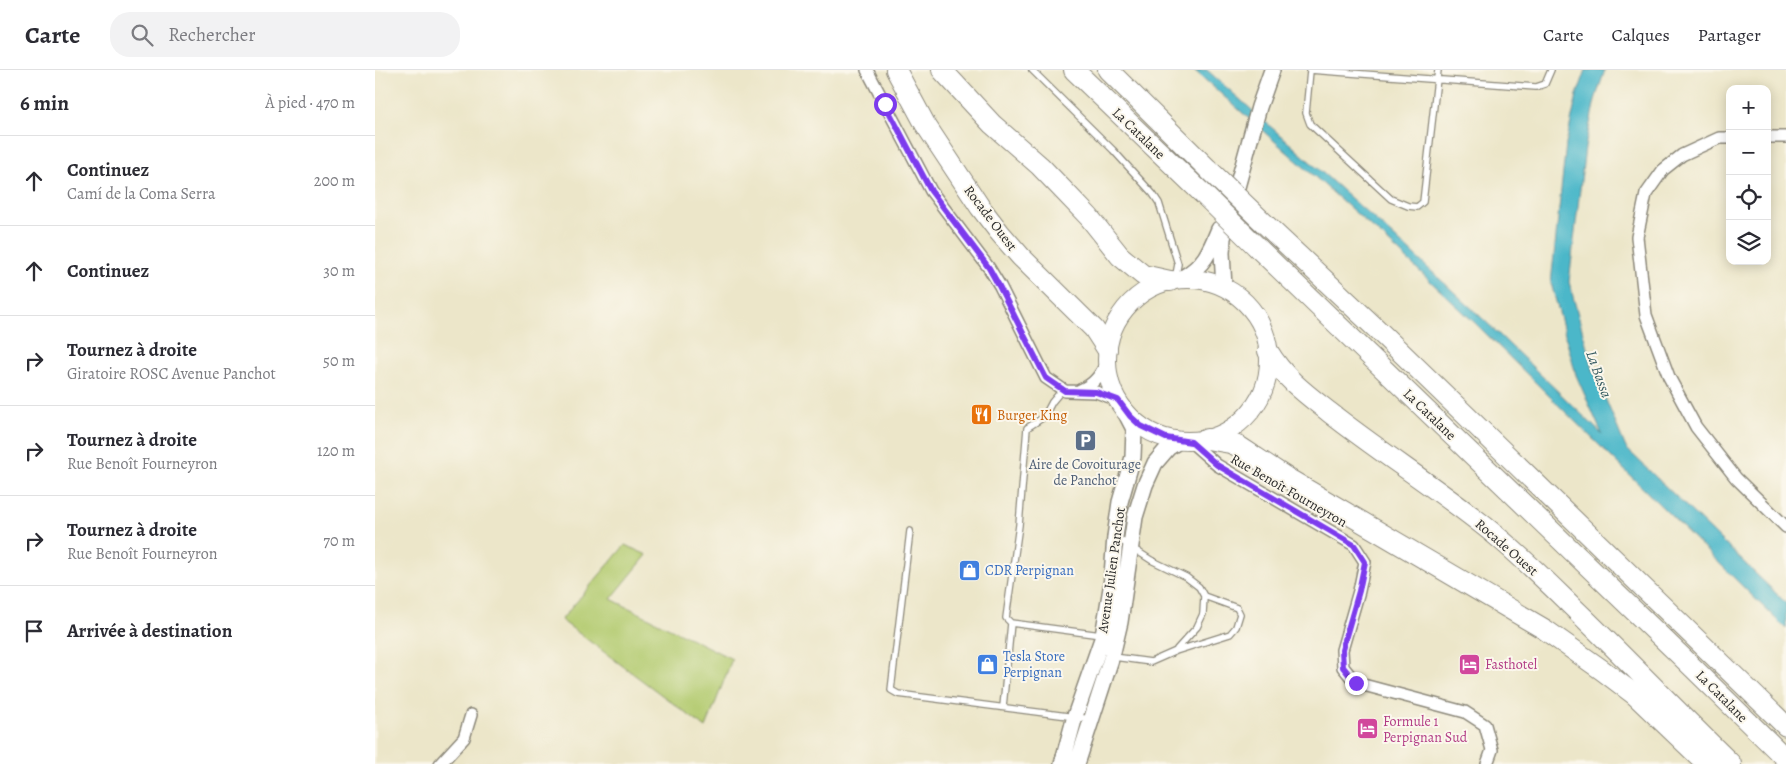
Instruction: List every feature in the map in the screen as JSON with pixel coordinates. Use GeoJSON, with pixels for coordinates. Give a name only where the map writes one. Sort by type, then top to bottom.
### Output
{"type":"FeatureCollection","features":[{"type":"Feature","properties":{"kind":"highway","name":"Rocade Ouest"},"geometry":{"type":"LineString","coordinates":[[895,70],[925,124],[980,207],[1000,233],[1034,270],[1094,329],[1107,355]]}},
{"type":"Feature","properties":{"kind":"highway"},"geometry":{"type":"LineString","coordinates":[[942,70],[992,124],[1041,166],[1067,193],[1120,256],[1143,274],[1176,280]]}},
{"type":"Feature","properties":{"kind":"highway","name":"La Catalane"},"geometry":{"type":"LineString","coordinates":[[1074,70],[1786,759]]}},
{"type":"Feature","properties":{"kind":"highway","name":"La Catalane"},"geometry":{"type":"LineString","coordinates":[[1108,70],[1209,170],[1381,333],[1786,726]]}},
{"type":"Feature","properties":{"kind":"highway","name":"Rocade Ouest"},"geometry":{"type":"LineString","coordinates":[[1268,352],[1284,375],[1308,395],[1369,443],[1418,476],[1489,530],[1546,581],[1656,702],[1721,763]]}},
{"type":"Feature","properties":{"kind":"highway","name":"Rocade Ouest"},"geometry":{"type":"LineString","coordinates":[[1196,445],[1230,442],[1240,447],[1287,478],[1544,629],[1603,670],[1656,702]]}},
{"type":"Feature","properties":{"kind":"main road"},"geometry":{"type":"LineString","coordinates":[[1259,107],[1264,70]]}},
{"type":"Feature","properties":{"kind":"main road"},"geometry":{"type":"LineString","coordinates":[[1224,287],[1223,238],[1249,140],[1272,70]]}},
{"type":"Feature","properties":{"kind":"main road"},"geometry":{"type":"LineString","coordinates":[[1176,280],[1203,280],[1224,287],[1241,300],[1254,315],[1263,332],[1268,352],[1266,376],[1259,399],[1249,413],[1223,433],[1196,445],[1153,433],[1141,426],[1120,403],[1113,388],[1107,355],[1113,330],[1124,310],[1145,291],[1194,272],[1212,247],[1249,140]]}},
{"type":"Feature","properties":{"kind":"main road","name":"Avenue Julien Panchot"},"geometry":{"type":"LineString","coordinates":[[1062,764],[1075,716],[1108,630],[1115,537],[1121,502],[1135,445],[1134,429],[1120,403]]}},
{"type":"Feature","properties":{"kind":"main road","name":"Avenue Julien Panchot"},"geometry":{"type":"LineString","coordinates":[[1077,764],[1112,656],[1120,622],[1135,517],[1145,485],[1155,463],[1168,448],[1196,445]]}},
{"type":"Feature","properties":{"kind":"street"},"geometry":{"type":"LineString","coordinates":[[867,70],[931,191],[989,268],[1046,378],[1063,390],[1096,392],[1120,403]]}},
{"type":"Feature","properties":{"kind":"street"},"geometry":{"type":"LineString","coordinates":[[1771,137],[1786,137]]}},
{"type":"Feature","properties":{"kind":"street"},"geometry":{"type":"LineString","coordinates":[[1726,138],[1719,138],[1682,154],[1663,170],[1646,194],[1637,237],[1646,315],[1669,377],[1696,427],[1736,478],[1786,527]]}},
{"type":"Feature","properties":{"kind":"street"},"geometry":{"type":"LineString","coordinates":[[1075,392],[1091,386],[1107,355]]}},
{"type":"Feature","properties":{"kind":"street","name":"Rue Benoît Fourneyron"},"geometry":{"type":"LineString","coordinates":[[1196,445],[1232,475],[1354,545],[1365,562],[1359,591],[1342,650],[1343,667],[1356,683],[1465,712],[1485,726],[1492,750],[1487,764]]}},
{"type":"Feature","properties":{"kind":"street"},"geometry":{"type":"LineString","coordinates":[[440,764],[463,738],[471,715]]}},
{"type":"Feature","properties":{"kind":"lane"},"geometry":{"type":"LineString","coordinates":[[1032,70],[1113,150],[1153,194],[1159,203],[1178,264],[1176,280]]}},
{"type":"Feature","properties":{"kind":"lane"},"geometry":{"type":"LineString","coordinates":[[1438,70],[1437,79],[1423,202],[1417,207],[1408,206],[1391,199],[1309,124],[1306,113],[1310,70],[1437,79],[1536,87],[1545,84],[1551,70]]}},
{"type":"Feature","properties":{"kind":"lane"},"geometry":{"type":"LineString","coordinates":[[1063,390],[1052,402],[1046,420],[1027,428],[1019,525],[1006,618],[1011,623],[1108,630]]}},
{"type":"Feature","properties":{"kind":"lane"},"geometry":{"type":"LineString","coordinates":[[910,531],[891,690],[898,694],[1091,719]]}},
{"type":"Feature","properties":{"kind":"lane"},"geometry":{"type":"LineString","coordinates":[[1115,537],[1130,548],[1186,577],[1199,587],[1204,596],[1203,614],[1197,627],[1176,651]]}},
{"type":"Feature","properties":{"kind":"lane"},"geometry":{"type":"LineString","coordinates":[[1111,588],[1119,600],[1114,617]]}},
{"type":"Feature","properties":{"kind":"lane"},"geometry":{"type":"LineString","coordinates":[[1108,630],[1107,642],[1112,656],[1151,662],[1176,651],[1230,634],[1236,627],[1240,614],[1237,608],[1204,596]]}},
{"type":"Feature","properties":{"kind":"lane"},"geometry":{"type":"LineString","coordinates":[[1003,707],[1011,623]]}},
{"type":"Feature","properties":{"kind":"lane"},"geometry":{"type":"LineString","coordinates":[[1101,692],[1100,684],[1107,658],[1108,630]]}},
{"type":"Feature","properties":{"kind":"green space"},"geometry":{"type":"Polygon","coordinates":[[[625,545],[647,555],[611,599],[732,659],[706,728],[561,620],[625,545]]]}},
{"type":"Feature","properties":{"kind":"water"},"geometry":{"type":"Polygon","coordinates":[[[1194,70],[1207,70],[1388,231],[1481,317],[1602,434],[1576,375],[1551,283],[1566,144],[1577,95],[1586,70],[1605,70],[1595,100],[1585,147],[1569,282],[1593,369],[1626,448],[1786,603],[1786,629],[1475,323],[1383,237],[1194,70]]]}},
{"type":"Feature","properties":{"kind":"place","name":"Burger King"},"geometry":{"type":"Point","coordinates":[981,415]}},
{"type":"Feature","properties":{"kind":"place","name":"Aire de Covoiturage de Panchot"},"geometry":{"type":"Point","coordinates":[1085,441]}},
{"type":"Feature","properties":{"kind":"place","name":"CDR Perpignan"},"geometry":{"type":"Point","coordinates":[969,570]}},
{"type":"Feature","properties":{"kind":"place","name":"Tesla Store Perpignan"},"geometry":{"type":"Point","coordinates":[987,664]}},
{"type":"Feature","properties":{"kind":"place","name":"Fasthotel"},"geometry":{"type":"Point","coordinates":[1469,664]}},
{"type":"Feature","properties":{"kind":"place","name":"Formule 1 Perpignan Sud"},"geometry":{"type":"Point","coordinates":[1367,729]}},
{"type":"Feature","properties":{"kind":"route"},"geometry":{"type":"LineString","coordinates":[[885,104],[931,191],[989,268],[1046,378],[1065,391],[1096,392],[1118,400],[1130,416],[1141,426],[1166,438],[1191,442],[1208,458],[1232,475],[1354,545],[1365,562],[1359,591],[1342,650],[1343,667],[1356,683]]}},
{"type":"Feature","properties":{"kind":"water label","name":"La Bassa"},"geometry":{"type":"Point","coordinates":[1599,374]}}]}
